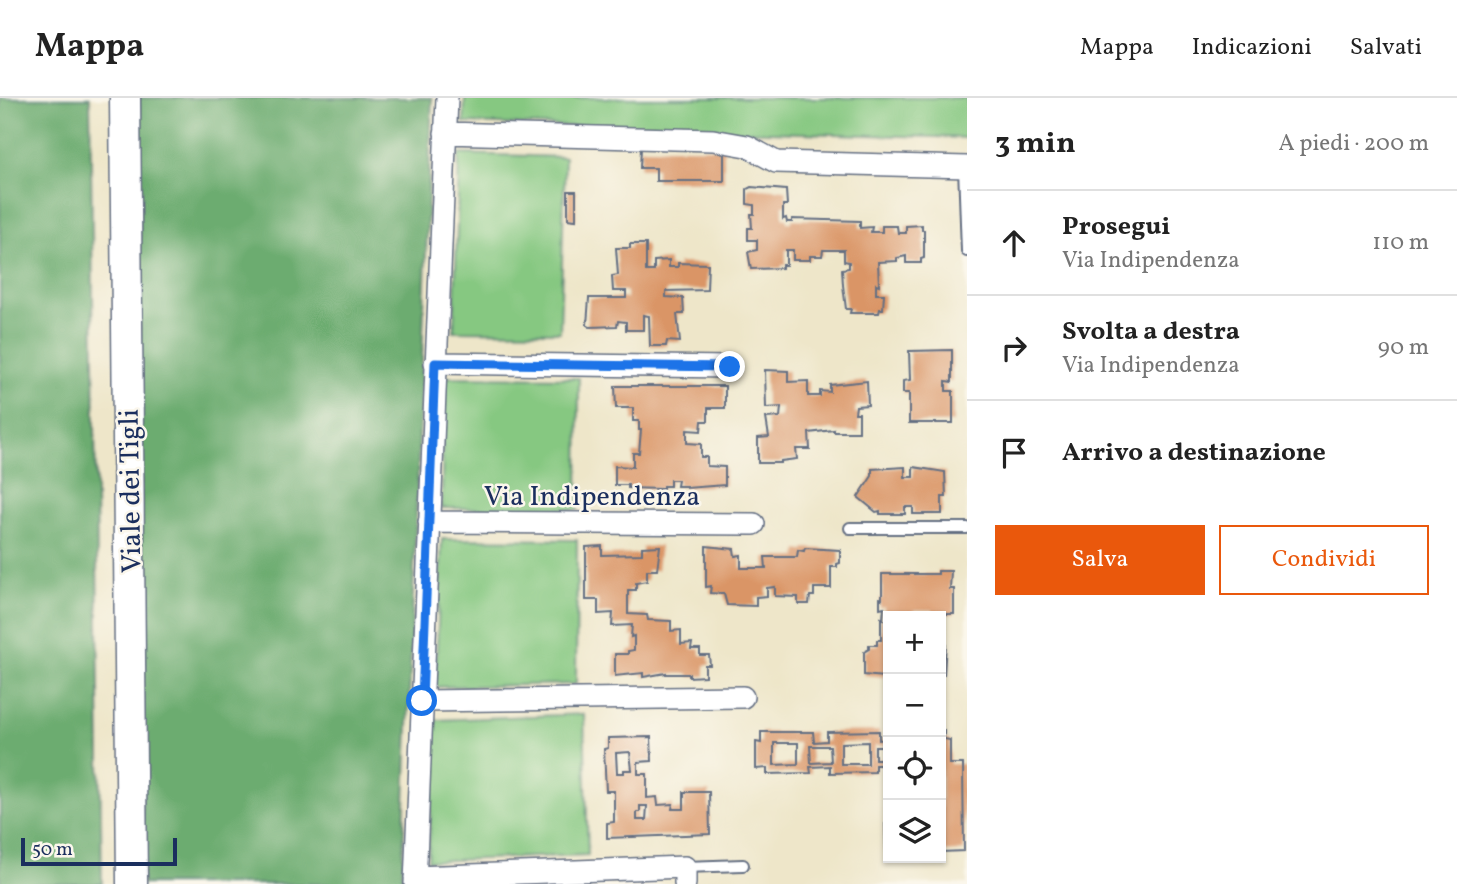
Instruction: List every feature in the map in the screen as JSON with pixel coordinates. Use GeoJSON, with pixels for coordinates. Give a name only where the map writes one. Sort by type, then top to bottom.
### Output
{"type":"FeatureCollection","features":[{"type":"Feature","properties":{"kind":"street","name":"Viale dei Tigli"},"geometry":{"type":"LineString","coordinates":[[125,98],[132,884]]}},
{"type":"Feature","properties":{"kind":"street"},"geometry":{"type":"LineString","coordinates":[[447,98],[415,880],[685,875]]}},
{"type":"Feature","properties":{"kind":"street"},"geometry":{"type":"LineString","coordinates":[[445,133],[713,141],[747,146],[776,162],[965,167]]}},
{"type":"Feature","properties":{"kind":"street"},"geometry":{"type":"LineString","coordinates":[[435,363],[730,367]]}},
{"type":"Feature","properties":{"kind":"street","name":"Via Indipendenza"},"geometry":{"type":"LineString","coordinates":[[429,522],[754,524]]}},
{"type":"Feature","properties":{"kind":"street"},"geometry":{"type":"LineString","coordinates":[[422,701],[743,697]]}},
{"type":"Feature","properties":{"kind":"lane"},"geometry":{"type":"LineString","coordinates":[[965,167],[967,251]]}},
{"type":"Feature","properties":{"kind":"lane"},"geometry":{"type":"LineString","coordinates":[[850,528],[967,528]]}},
{"type":"Feature","properties":{"kind":"lane"},"geometry":{"type":"LineString","coordinates":[[685,875],[743,865]]}},
{"type":"Feature","properties":{"kind":"green space"},"geometry":{"type":"Polygon","coordinates":[[[0,98],[90,98],[102,884],[0,884],[0,98]]]}},
{"type":"Feature","properties":{"kind":"green space"},"geometry":{"type":"Polygon","coordinates":[[[139,98],[432,98],[402,884],[142,884],[139,98]]]}},
{"type":"Feature","properties":{"kind":"green space"},"geometry":{"type":"Polygon","coordinates":[[[465,98],[967,98],[967,138],[464,123],[465,98]]]}},
{"type":"Feature","properties":{"kind":"green space"},"geometry":{"type":"Polygon","coordinates":[[[459,154],[565,157],[560,332],[454,331],[459,154]]]}},
{"type":"Feature","properties":{"kind":"green space"},"geometry":{"type":"Polygon","coordinates":[[[443,377],[579,378],[578,510],[442,508],[443,377]]]}},
{"type":"Feature","properties":{"kind":"green space"},"geometry":{"type":"Polygon","coordinates":[[[442,539],[577,540],[576,684],[435,687],[442,539]]]}},
{"type":"Feature","properties":{"kind":"green space"},"geometry":{"type":"Polygon","coordinates":[[[584,714],[588,855],[428,861],[436,720],[584,714]]]}},
{"type":"Feature","properties":{"kind":"building"},"geometry":{"type":"Polygon","coordinates":[[[641,148],[724,148],[724,181],[656,181],[656,168],[640,168],[641,148]]]}},
{"type":"Feature","properties":{"kind":"building"},"geometry":{"type":"Polygon","coordinates":[[[751,187],[786,190],[787,205],[783,205],[783,219],[786,218],[787,222],[792,222],[792,219],[860,221],[860,228],[872,227],[871,232],[882,232],[882,226],[897,226],[898,233],[906,233],[906,226],[922,225],[924,258],[921,263],[906,263],[906,256],[897,258],[897,261],[878,262],[879,285],[876,284],[876,294],[884,294],[883,309],[880,309],[879,313],[850,313],[851,309],[846,309],[843,285],[842,269],[849,268],[849,262],[844,261],[844,250],[823,250],[822,256],[810,256],[810,260],[793,260],[793,250],[786,250],[786,265],[782,265],[782,268],[751,269],[748,252],[757,250],[757,240],[748,240],[748,228],[752,228],[751,214],[754,214],[754,205],[747,204],[747,189],[751,187]]]}},
{"type":"Feature","properties":{"kind":"building"},"geometry":{"type":"Polygon","coordinates":[[[568,191],[576,191],[576,220],[568,219],[568,191]]]}},
{"type":"Feature","properties":{"kind":"building"},"geometry":{"type":"Polygon","coordinates":[[[630,244],[646,244],[646,271],[654,271],[654,261],[669,260],[669,267],[678,267],[678,263],[708,264],[707,290],[666,291],[666,297],[683,298],[684,314],[677,314],[680,342],[667,341],[666,346],[650,346],[649,316],[643,315],[643,330],[626,330],[626,322],[618,321],[617,326],[587,325],[589,298],[626,298],[626,291],[613,291],[612,276],[618,275],[616,248],[630,248],[630,244]]]}},
{"type":"Feature","properties":{"kind":"building"},"geometry":{"type":"Polygon","coordinates":[[[952,350],[952,382],[946,381],[946,391],[953,391],[953,423],[909,423],[909,393],[903,393],[903,381],[910,380],[909,351],[952,350]]]}},
{"type":"Feature","properties":{"kind":"building"},"geometry":{"type":"Polygon","coordinates":[[[765,370],[788,371],[788,382],[808,381],[808,396],[820,396],[820,391],[830,392],[830,385],[867,381],[868,405],[856,406],[855,413],[859,413],[859,432],[834,430],[809,433],[810,449],[796,449],[797,459],[781,463],[758,463],[758,438],[769,437],[766,418],[780,417],[781,407],[766,408],[765,370]]]}},
{"type":"Feature","properties":{"kind":"building"},"geometry":{"type":"Polygon","coordinates":[[[615,386],[725,386],[725,408],[708,408],[708,421],[702,421],[701,431],[687,430],[687,443],[701,444],[701,457],[707,457],[707,466],[725,467],[725,485],[686,488],[677,486],[678,480],[670,480],[670,486],[663,486],[663,489],[615,485],[615,466],[633,467],[633,453],[639,453],[641,430],[639,421],[633,421],[633,408],[616,408],[615,386]]]}},
{"type":"Feature","properties":{"kind":"building"},"geometry":{"type":"Polygon","coordinates":[[[905,467],[905,477],[913,477],[913,467],[945,472],[946,497],[942,497],[942,514],[913,514],[913,507],[905,507],[905,514],[880,514],[880,511],[876,512],[858,497],[872,476],[872,469],[905,467]]]}},
{"type":"Feature","properties":{"kind":"building"},"geometry":{"type":"Polygon","coordinates":[[[602,546],[602,555],[642,554],[642,547],[660,546],[657,570],[647,570],[647,581],[636,583],[636,590],[628,590],[628,614],[647,615],[648,620],[671,621],[671,631],[681,630],[681,644],[692,643],[691,649],[700,649],[700,655],[709,655],[710,665],[705,665],[705,676],[689,677],[689,674],[666,673],[643,677],[643,673],[615,676],[615,654],[628,654],[628,651],[634,650],[634,636],[631,637],[632,625],[612,626],[613,613],[598,614],[598,600],[586,600],[586,547],[602,546]]]}},
{"type":"Feature","properties":{"kind":"building"},"geometry":{"type":"Polygon","coordinates":[[[706,546],[734,549],[735,556],[741,555],[741,568],[766,568],[765,557],[797,557],[798,550],[804,551],[805,548],[840,550],[840,563],[837,567],[831,567],[831,588],[814,588],[814,596],[810,596],[809,604],[798,604],[798,597],[775,596],[775,587],[767,588],[767,596],[756,597],[756,606],[727,605],[724,594],[710,593],[711,586],[706,587],[706,546]]]}},
{"type":"Feature","properties":{"kind":"building"},"geometry":{"type":"Polygon","coordinates":[[[938,571],[951,571],[950,589],[954,589],[954,614],[932,610],[884,611],[884,607],[880,608],[882,574],[938,574],[938,571]]]}},
{"type":"Feature","properties":{"kind":"building"},"geometry":{"type":"Polygon","coordinates":[[[881,618],[883,677],[864,675],[864,652],[869,649],[869,645],[877,645],[877,640],[881,640],[881,618]]]}},
{"type":"Feature","properties":{"kind":"building"},"geometry":{"type":"Polygon","coordinates":[[[879,731],[879,740],[883,740],[883,746],[875,746],[875,759],[883,759],[883,765],[875,765],[875,772],[830,773],[830,766],[810,767],[811,773],[767,774],[767,768],[756,769],[756,742],[761,743],[761,732],[813,732],[814,742],[827,741],[827,732],[879,731]],[[868,742],[841,743],[841,764],[868,764],[868,742]],[[774,743],[774,765],[798,764],[798,743],[774,743]],[[810,746],[811,763],[831,762],[830,746],[810,746]]]}},
{"type":"Feature","properties":{"kind":"building"},"geometry":{"type":"Polygon","coordinates":[[[651,737],[652,761],[638,762],[638,774],[647,774],[647,798],[657,797],[658,805],[673,804],[672,809],[684,809],[684,792],[709,792],[710,834],[607,838],[607,823],[614,822],[614,791],[606,791],[604,749],[608,748],[608,738],[651,737]],[[630,752],[616,753],[617,773],[632,770],[630,752]],[[640,806],[637,820],[646,820],[647,806],[640,806]]]}},
{"type":"Feature","properties":{"kind":"building"},"geometry":{"type":"Polygon","coordinates":[[[946,739],[950,740],[950,764],[963,764],[964,851],[946,852],[946,739]]]}},
{"type":"Feature","properties":{"kind":"route"},"geometry":{"type":"LineString","coordinates":[[422,701],[435,363],[730,367]]}}]}
